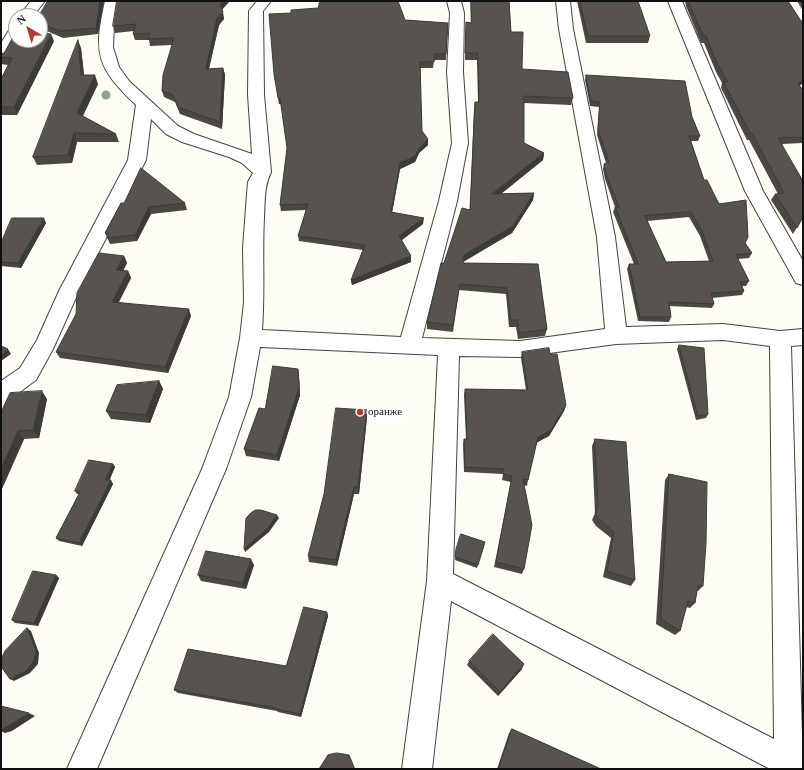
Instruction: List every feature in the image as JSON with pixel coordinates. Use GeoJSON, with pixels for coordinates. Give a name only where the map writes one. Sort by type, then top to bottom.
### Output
{"type":"FeatureCollection","features":[{"type":"Feature","properties":{"kind":"street"},"geometry":{"type":"LineString","coordinates":[[112,1],[107,25],[106,47],[111,67],[123,84],[144,106],[172,130],[188,138],[235,153],[248,159],[262,172]]}},
{"type":"Feature","properties":{"kind":"street"},"geometry":{"type":"LineString","coordinates":[[82,769],[214,469],[240,397],[251,338],[254,302],[253,248],[257,182],[262,172],[256,95],[256,11],[264,1]]}},
{"type":"Feature","properties":{"kind":"street"},"geometry":{"type":"LineString","coordinates":[[409,346],[448,201],[460,143],[455,72],[457,13],[454,1]]}},
{"type":"Feature","properties":{"kind":"street"},"geometry":{"type":"LineString","coordinates":[[563,1],[566,29],[606,237],[616,336]]}},
{"type":"Feature","properties":{"kind":"street"},"geometry":{"type":"LineString","coordinates":[[675,1],[754,191],[803,278]]}},
{"type":"Feature","properties":{"kind":"street"},"geometry":{"type":"LineString","coordinates":[[790,1],[803,23]]}},
{"type":"Feature","properties":{"kind":"street"},"geometry":{"type":"LineString","coordinates":[[1,56],[8,44]]}},
{"type":"Feature","properties":{"kind":"street"},"geometry":{"type":"LineString","coordinates":[[1,407],[8,388],[28,374],[46,343],[69,291],[137,160],[144,106]]}},
{"type":"Feature","properties":{"kind":"street"},"geometry":{"type":"LineString","coordinates":[[251,338],[409,346],[520,349],[616,336],[723,332],[791,338],[789,766],[440,581]]}},
{"type":"Feature","properties":{"kind":"street"},"geometry":{"type":"LineString","coordinates":[[417,769],[440,581],[449,347]]}},
{"type":"Feature","properties":{"kind":"building"},"geometry":{"type":"Polygon","coordinates":[[[48,1],[100,1],[96,28],[60,31],[48,26],[48,8],[44,8],[48,1]]]}},
{"type":"Feature","properties":{"kind":"building"},"geometry":{"type":"Polygon","coordinates":[[[117,1],[223,1],[220,4],[223,12],[217,18],[206,69],[223,68],[220,122],[178,107],[173,95],[162,91],[163,75],[174,38],[148,39],[150,33],[133,34],[136,24],[113,26],[117,1]]]}},
{"type":"Feature","properties":{"kind":"building"},"geometry":{"type":"Polygon","coordinates":[[[320,1],[398,1],[405,20],[448,23],[446,54],[435,54],[434,62],[420,62],[422,131],[428,139],[420,147],[415,156],[400,163],[391,212],[424,218],[399,236],[411,256],[351,280],[365,245],[298,236],[308,204],[280,205],[287,148],[280,98],[278,98],[274,74],[269,14],[291,13],[291,10],[318,8],[320,1]]]}},
{"type":"Feature","properties":{"kind":"building"},"geometry":{"type":"Polygon","coordinates":[[[471,1],[509,1],[511,32],[523,32],[522,69],[568,72],[573,98],[524,96],[524,143],[544,153],[492,194],[534,193],[513,226],[464,255],[463,263],[538,264],[547,329],[519,333],[518,320],[511,320],[507,288],[460,284],[453,325],[427,322],[441,263],[444,263],[462,208],[470,210],[475,102],[479,102],[478,53],[465,53],[466,22],[471,23],[471,1]]]}},
{"type":"Feature","properties":{"kind":"building"},"geometry":{"type":"Polygon","coordinates":[[[580,1],[638,1],[650,36],[588,36],[580,1]]]}},
{"type":"Feature","properties":{"kind":"building"},"geometry":{"type":"Polygon","coordinates":[[[688,1],[788,1],[801,21],[803,21],[803,79],[798,84],[803,90],[803,137],[778,138],[803,181],[803,217],[797,228],[775,194],[784,193],[723,81],[728,82],[718,65],[706,36],[704,36],[688,1]]]}},
{"type":"Feature","properties":{"kind":"building"},"geometry":{"type":"Polygon","coordinates":[[[78,40],[81,75],[95,75],[77,113],[116,134],[74,133],[68,155],[33,157],[78,40]]]}},
{"type":"Feature","properties":{"kind":"building"},"geometry":{"type":"Polygon","coordinates":[[[8,46],[8,48],[44,48],[14,107],[1,107],[1,79],[12,58],[1,57],[1,54],[4,53],[8,46]]]}},
{"type":"Feature","properties":{"kind":"building"},"geometry":{"type":"Polygon","coordinates":[[[586,75],[685,81],[692,117],[700,136],[689,136],[704,180],[707,180],[719,204],[746,200],[748,237],[745,243],[752,253],[736,255],[749,281],[740,282],[744,291],[711,293],[714,304],[669,302],[671,317],[640,317],[629,264],[638,264],[615,207],[619,207],[606,174],[604,164],[609,162],[598,130],[600,102],[591,101],[586,75]],[[691,212],[645,216],[666,262],[713,261],[702,231],[691,212]]]}},
{"type":"Feature","properties":{"kind":"building"},"geometry":{"type":"Polygon","coordinates":[[[141,168],[185,203],[149,207],[135,235],[107,238],[109,234],[105,233],[121,203],[124,203],[141,168]]]}},
{"type":"Feature","properties":{"kind":"building"},"geometry":{"type":"Polygon","coordinates":[[[12,218],[44,218],[18,263],[1,262],[1,243],[12,218]]]}},
{"type":"Feature","properties":{"kind":"building"},"geometry":{"type":"Polygon","coordinates":[[[99,253],[124,256],[116,270],[128,271],[112,302],[189,309],[165,367],[56,352],[76,314],[77,293],[99,253]]]}},
{"type":"Feature","properties":{"kind":"building"},"geometry":{"type":"Polygon","coordinates":[[[679,345],[704,348],[708,414],[698,416],[679,345]]]}},
{"type":"Feature","properties":{"kind":"building"},"geometry":{"type":"Polygon","coordinates":[[[1,346],[8,349],[1,355],[1,346]]]}},
{"type":"Feature","properties":{"kind":"building"},"geometry":{"type":"Polygon","coordinates":[[[549,348],[550,354],[557,354],[566,405],[551,430],[538,437],[528,480],[523,479],[532,525],[524,569],[496,562],[512,476],[503,474],[504,469],[465,467],[464,439],[467,439],[465,389],[528,390],[522,352],[549,348]]]}},
{"type":"Feature","properties":{"kind":"building"},"geometry":{"type":"Polygon","coordinates":[[[273,366],[298,369],[299,388],[277,455],[244,449],[259,408],[265,409],[273,366]]]}},
{"type":"Feature","properties":{"kind":"building"},"geometry":{"type":"Polygon","coordinates":[[[159,381],[146,415],[106,411],[117,385],[159,381]]]}},
{"type":"Feature","properties":{"kind":"building"},"geometry":{"type":"Polygon","coordinates":[[[42,391],[33,430],[18,431],[1,469],[1,417],[3,408],[10,393],[42,391]]]}},
{"type":"Feature","properties":{"kind":"building"},"geometry":{"type":"Polygon","coordinates":[[[336,408],[367,410],[358,487],[354,487],[336,560],[308,556],[324,494],[336,408]]]}},
{"type":"Feature","properties":{"kind":"building"},"geometry":{"type":"Polygon","coordinates":[[[595,439],[626,442],[635,580],[607,571],[614,532],[599,519],[595,513],[598,506],[595,439]]]}},
{"type":"Feature","properties":{"kind":"building"},"geometry":{"type":"Polygon","coordinates":[[[89,460],[113,464],[105,480],[111,480],[79,543],[56,538],[80,492],[75,491],[89,460]]]}},
{"type":"Feature","properties":{"kind":"building"},"geometry":{"type":"Polygon","coordinates":[[[669,474],[707,482],[706,543],[703,586],[698,585],[695,603],[688,601],[680,631],[661,619],[669,474]]]}},
{"type":"Feature","properties":{"kind":"building"},"geometry":{"type":"Polygon","coordinates":[[[256,510],[277,515],[268,528],[244,549],[246,518],[256,510]]]}},
{"type":"Feature","properties":{"kind":"building"},"geometry":{"type":"Polygon","coordinates":[[[461,534],[485,542],[478,565],[455,557],[461,534]]]}},
{"type":"Feature","properties":{"kind":"building"},"geometry":{"type":"Polygon","coordinates":[[[206,551],[251,559],[243,583],[198,575],[206,551]]]}},
{"type":"Feature","properties":{"kind":"building"},"geometry":{"type":"Polygon","coordinates":[[[33,571],[56,575],[34,623],[12,620],[33,571]]]}},
{"type":"Feature","properties":{"kind":"building"},"geometry":{"type":"Polygon","coordinates":[[[304,607],[327,612],[300,714],[276,708],[174,690],[188,649],[286,666],[304,607]]]}},
{"type":"Feature","properties":{"kind":"building"},"geometry":{"type":"Polygon","coordinates":[[[27,628],[36,650],[34,661],[26,671],[10,679],[2,668],[2,657],[5,651],[27,628]]]}},
{"type":"Feature","properties":{"kind":"building"},"geometry":{"type":"Polygon","coordinates":[[[493,634],[524,664],[500,692],[469,661],[493,634]]]}},
{"type":"Feature","properties":{"kind":"building"},"geometry":{"type":"Polygon","coordinates":[[[1,706],[29,713],[1,730],[1,706]]]}},
{"type":"Feature","properties":{"kind":"building"},"geometry":{"type":"Polygon","coordinates":[[[512,729],[601,769],[499,769],[512,729]]]}},
{"type":"Feature","properties":{"kind":"building"},"geometry":{"type":"Polygon","coordinates":[[[337,753],[349,755],[354,769],[319,769],[328,755],[337,753]]]}},
{"type":"Feature","properties":{"kind":"place","name":"оранже"},"geometry":{"type":"Point","coordinates":[360,412]}}]}
